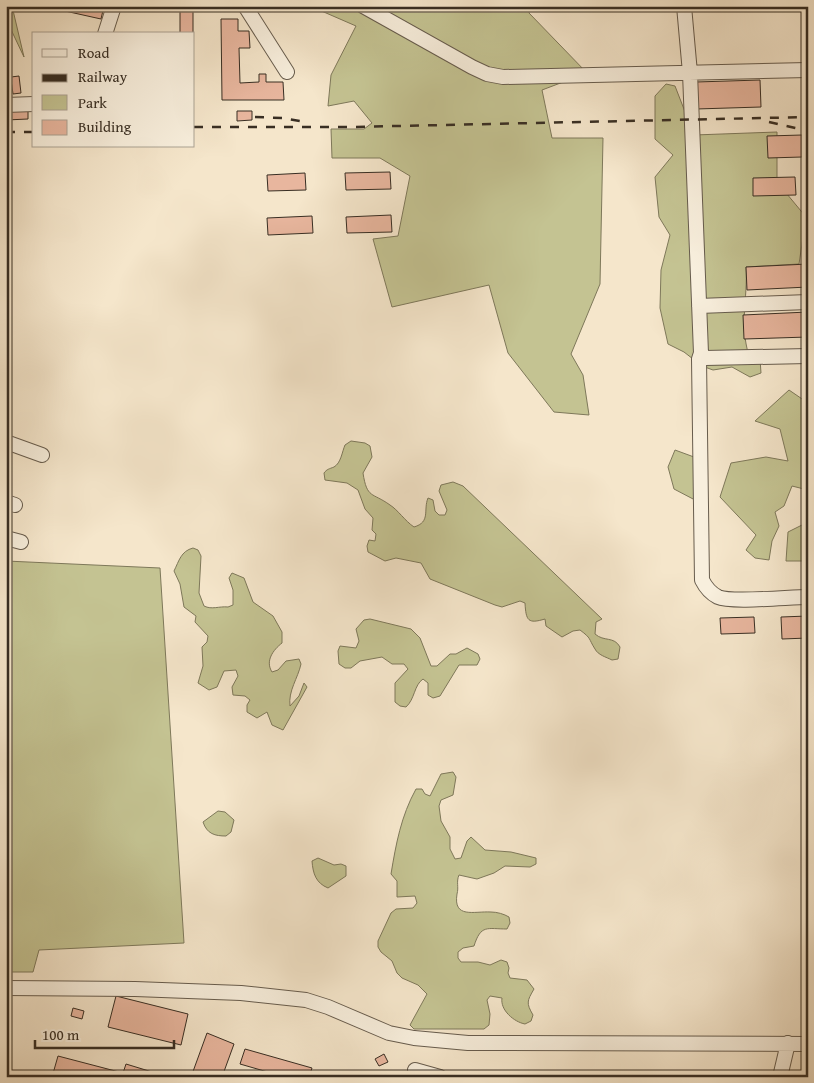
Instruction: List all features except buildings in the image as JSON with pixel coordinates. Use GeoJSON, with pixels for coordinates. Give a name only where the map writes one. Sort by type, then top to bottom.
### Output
{"type":"FeatureCollection","features":[{"type":"Feature","properties":{"kind":"street"},"geometry":{"type":"LineString","coordinates":[[107,32],[114,6]]}},
{"type":"Feature","properties":{"kind":"street"},"geometry":{"type":"LineString","coordinates":[[246,6],[287,72]]}},
{"type":"Feature","properties":{"kind":"street"},"geometry":{"type":"LineString","coordinates":[[363,6],[487,74],[503,77],[808,70]]}},
{"type":"Feature","properties":{"kind":"street"},"geometry":{"type":"LineString","coordinates":[[684,6],[690,73],[701,353],[699,359],[702,580],[707,590],[720,598],[808,597]]}},
{"type":"Feature","properties":{"kind":"street"},"geometry":{"type":"LineString","coordinates":[[6,105],[32,104]]}},
{"type":"Feature","properties":{"kind":"street"},"geometry":{"type":"LineString","coordinates":[[699,306],[808,302]]}},
{"type":"Feature","properties":{"kind":"street"},"geometry":{"type":"LineString","coordinates":[[701,353],[705,358],[808,356]]}},
{"type":"Feature","properties":{"kind":"street"},"geometry":{"type":"LineString","coordinates":[[6,442],[42,455]]}},
{"type":"Feature","properties":{"kind":"street"},"geometry":{"type":"LineString","coordinates":[[6,538],[21,542]]}},
{"type":"Feature","properties":{"kind":"street"},"geometry":{"type":"LineString","coordinates":[[6,988],[231,992],[306,1000],[328,1007],[389,1033],[414,1038],[468,1042],[808,1044]]}},
{"type":"Feature","properties":{"kind":"street"},"geometry":{"type":"LineString","coordinates":[[780,1077],[788,1043]]}},
{"type":"Feature","properties":{"kind":"street"},"geometry":{"type":"LineString","coordinates":[[415,1070],[440,1077]]}},
{"type":"Feature","properties":{"kind":"green space"},"geometry":{"type":"Polygon","coordinates":[[[6,6],[12,6],[24,57],[6,19],[6,6]]]}},
{"type":"Feature","properties":{"kind":"green space"},"geometry":{"type":"Polygon","coordinates":[[[310,6],[530,6],[529,13],[587,73],[542,90],[552,138],[603,138],[600,284],[571,354],[583,375],[589,415],[554,412],[508,353],[489,285],[392,307],[373,239],[398,236],[410,176],[380,158],[332,158],[331,129],[364,129],[372,123],[354,101],[328,106],[331,75],[356,26],[310,6]]]}},
{"type":"Feature","properties":{"kind":"green space"},"geometry":{"type":"Polygon","coordinates":[[[666,84],[675,86],[694,135],[777,132],[777,182],[806,217],[799,264],[746,267],[744,322],[746,344],[749,356],[760,359],[761,373],[750,377],[732,367],[713,370],[702,366],[684,352],[668,344],[660,308],[661,270],[670,235],[659,217],[655,177],[673,155],[655,139],[655,96],[666,84]]]}},
{"type":"Feature","properties":{"kind":"green space"},"geometry":{"type":"Polygon","coordinates":[[[789,390],[808,403],[808,490],[792,486],[784,506],[775,512],[779,526],[772,541],[769,560],[755,558],[746,550],[756,535],[720,497],[731,463],[766,457],[788,461],[780,429],[755,421],[789,390]]]}},
{"type":"Feature","properties":{"kind":"green space"},"geometry":{"type":"Polygon","coordinates":[[[351,441],[365,443],[370,446],[372,457],[363,473],[366,487],[371,494],[393,507],[414,527],[425,519],[428,498],[433,500],[435,511],[439,515],[445,515],[447,510],[439,491],[441,485],[453,482],[463,486],[602,619],[596,622],[595,634],[615,641],[618,644],[620,647],[618,659],[612,660],[598,653],[588,637],[580,630],[573,631],[562,637],[546,626],[545,619],[529,620],[526,614],[525,603],[520,601],[502,607],[495,605],[430,579],[421,563],[396,558],[385,561],[368,552],[369,540],[375,541],[376,534],[372,530],[373,518],[365,509],[358,490],[347,483],[325,480],[324,473],[336,465],[340,460],[345,445],[351,441]]]}},
{"type":"Feature","properties":{"kind":"green space"},"geometry":{"type":"Polygon","coordinates":[[[675,450],[694,457],[695,500],[674,489],[668,467],[675,450]]]}},
{"type":"Feature","properties":{"kind":"green space"},"geometry":{"type":"Polygon","coordinates":[[[808,522],[808,561],[786,561],[788,532],[808,522]]]}},
{"type":"Feature","properties":{"kind":"green space"},"geometry":{"type":"Polygon","coordinates":[[[193,548],[198,550],[201,556],[199,593],[204,606],[213,608],[233,605],[233,590],[229,578],[232,573],[244,578],[253,602],[273,616],[282,632],[282,643],[273,652],[269,664],[272,672],[278,670],[286,661],[299,659],[301,664],[292,690],[290,706],[299,696],[304,683],[307,687],[283,730],[272,725],[267,712],[257,718],[247,712],[247,705],[250,700],[245,696],[233,695],[232,687],[238,676],[236,670],[224,671],[217,687],[209,690],[198,683],[203,666],[202,647],[207,642],[208,636],[195,622],[196,616],[184,607],[180,584],[174,571],[183,554],[193,548]]]}},
{"type":"Feature","properties":{"kind":"green space"},"geometry":{"type":"Polygon","coordinates":[[[6,561],[160,568],[184,943],[39,950],[33,972],[6,972],[6,561]]]}},
{"type":"Feature","properties":{"kind":"green space"},"geometry":{"type":"Polygon","coordinates":[[[370,619],[411,629],[420,638],[431,666],[437,666],[450,654],[456,654],[467,648],[478,654],[480,659],[477,665],[459,665],[440,696],[433,698],[428,695],[428,683],[423,679],[409,704],[406,707],[400,706],[395,702],[395,683],[408,669],[404,664],[392,664],[382,657],[360,661],[351,668],[345,668],[339,664],[338,651],[340,646],[356,648],[359,641],[356,629],[364,620],[370,619]]]}},
{"type":"Feature","properties":{"kind":"green space"},"geometry":{"type":"Polygon","coordinates":[[[453,772],[456,777],[453,795],[441,800],[439,806],[441,821],[450,837],[450,849],[455,859],[461,858],[467,841],[471,837],[485,850],[511,852],[536,858],[536,864],[530,867],[505,866],[494,873],[477,879],[459,875],[458,880],[458,907],[466,912],[500,913],[509,917],[510,923],[507,929],[486,929],[482,931],[474,946],[463,948],[458,952],[458,958],[461,962],[478,962],[490,965],[501,960],[507,962],[510,978],[527,980],[534,989],[528,1002],[533,1015],[531,1021],[525,1024],[516,1021],[505,1011],[502,998],[490,996],[487,1000],[490,1014],[489,1025],[484,1029],[414,1029],[410,1025],[427,994],[418,985],[402,978],[397,973],[392,961],[378,947],[378,941],[391,913],[396,909],[413,908],[417,903],[415,896],[397,897],[397,881],[391,874],[406,809],[416,789],[422,789],[425,794],[430,796],[441,774],[453,772]]]}},
{"type":"Feature","properties":{"kind":"green space"},"geometry":{"type":"Polygon","coordinates":[[[218,811],[225,812],[234,820],[231,832],[226,836],[212,834],[203,822],[218,811]]]}},
{"type":"Feature","properties":{"kind":"green space"},"geometry":{"type":"Polygon","coordinates":[[[318,858],[334,865],[341,864],[346,866],[346,876],[328,888],[324,886],[318,881],[313,870],[312,861],[318,858]]]}},
{"type":"Feature","properties":{"kind":"railway"},"geometry":{"type":"LineString","coordinates":[[255,117],[282,118],[305,122]]}},
{"type":"Feature","properties":{"kind":"railway"},"geometry":{"type":"LineString","coordinates":[[195,127],[352,127],[808,117]]}},
{"type":"Feature","properties":{"kind":"railway"},"geometry":{"type":"LineString","coordinates":[[769,122],[808,131]]}},
{"type":"Feature","properties":{"kind":"railway"},"geometry":{"type":"LineString","coordinates":[[6,132],[32,132]]}}]}
